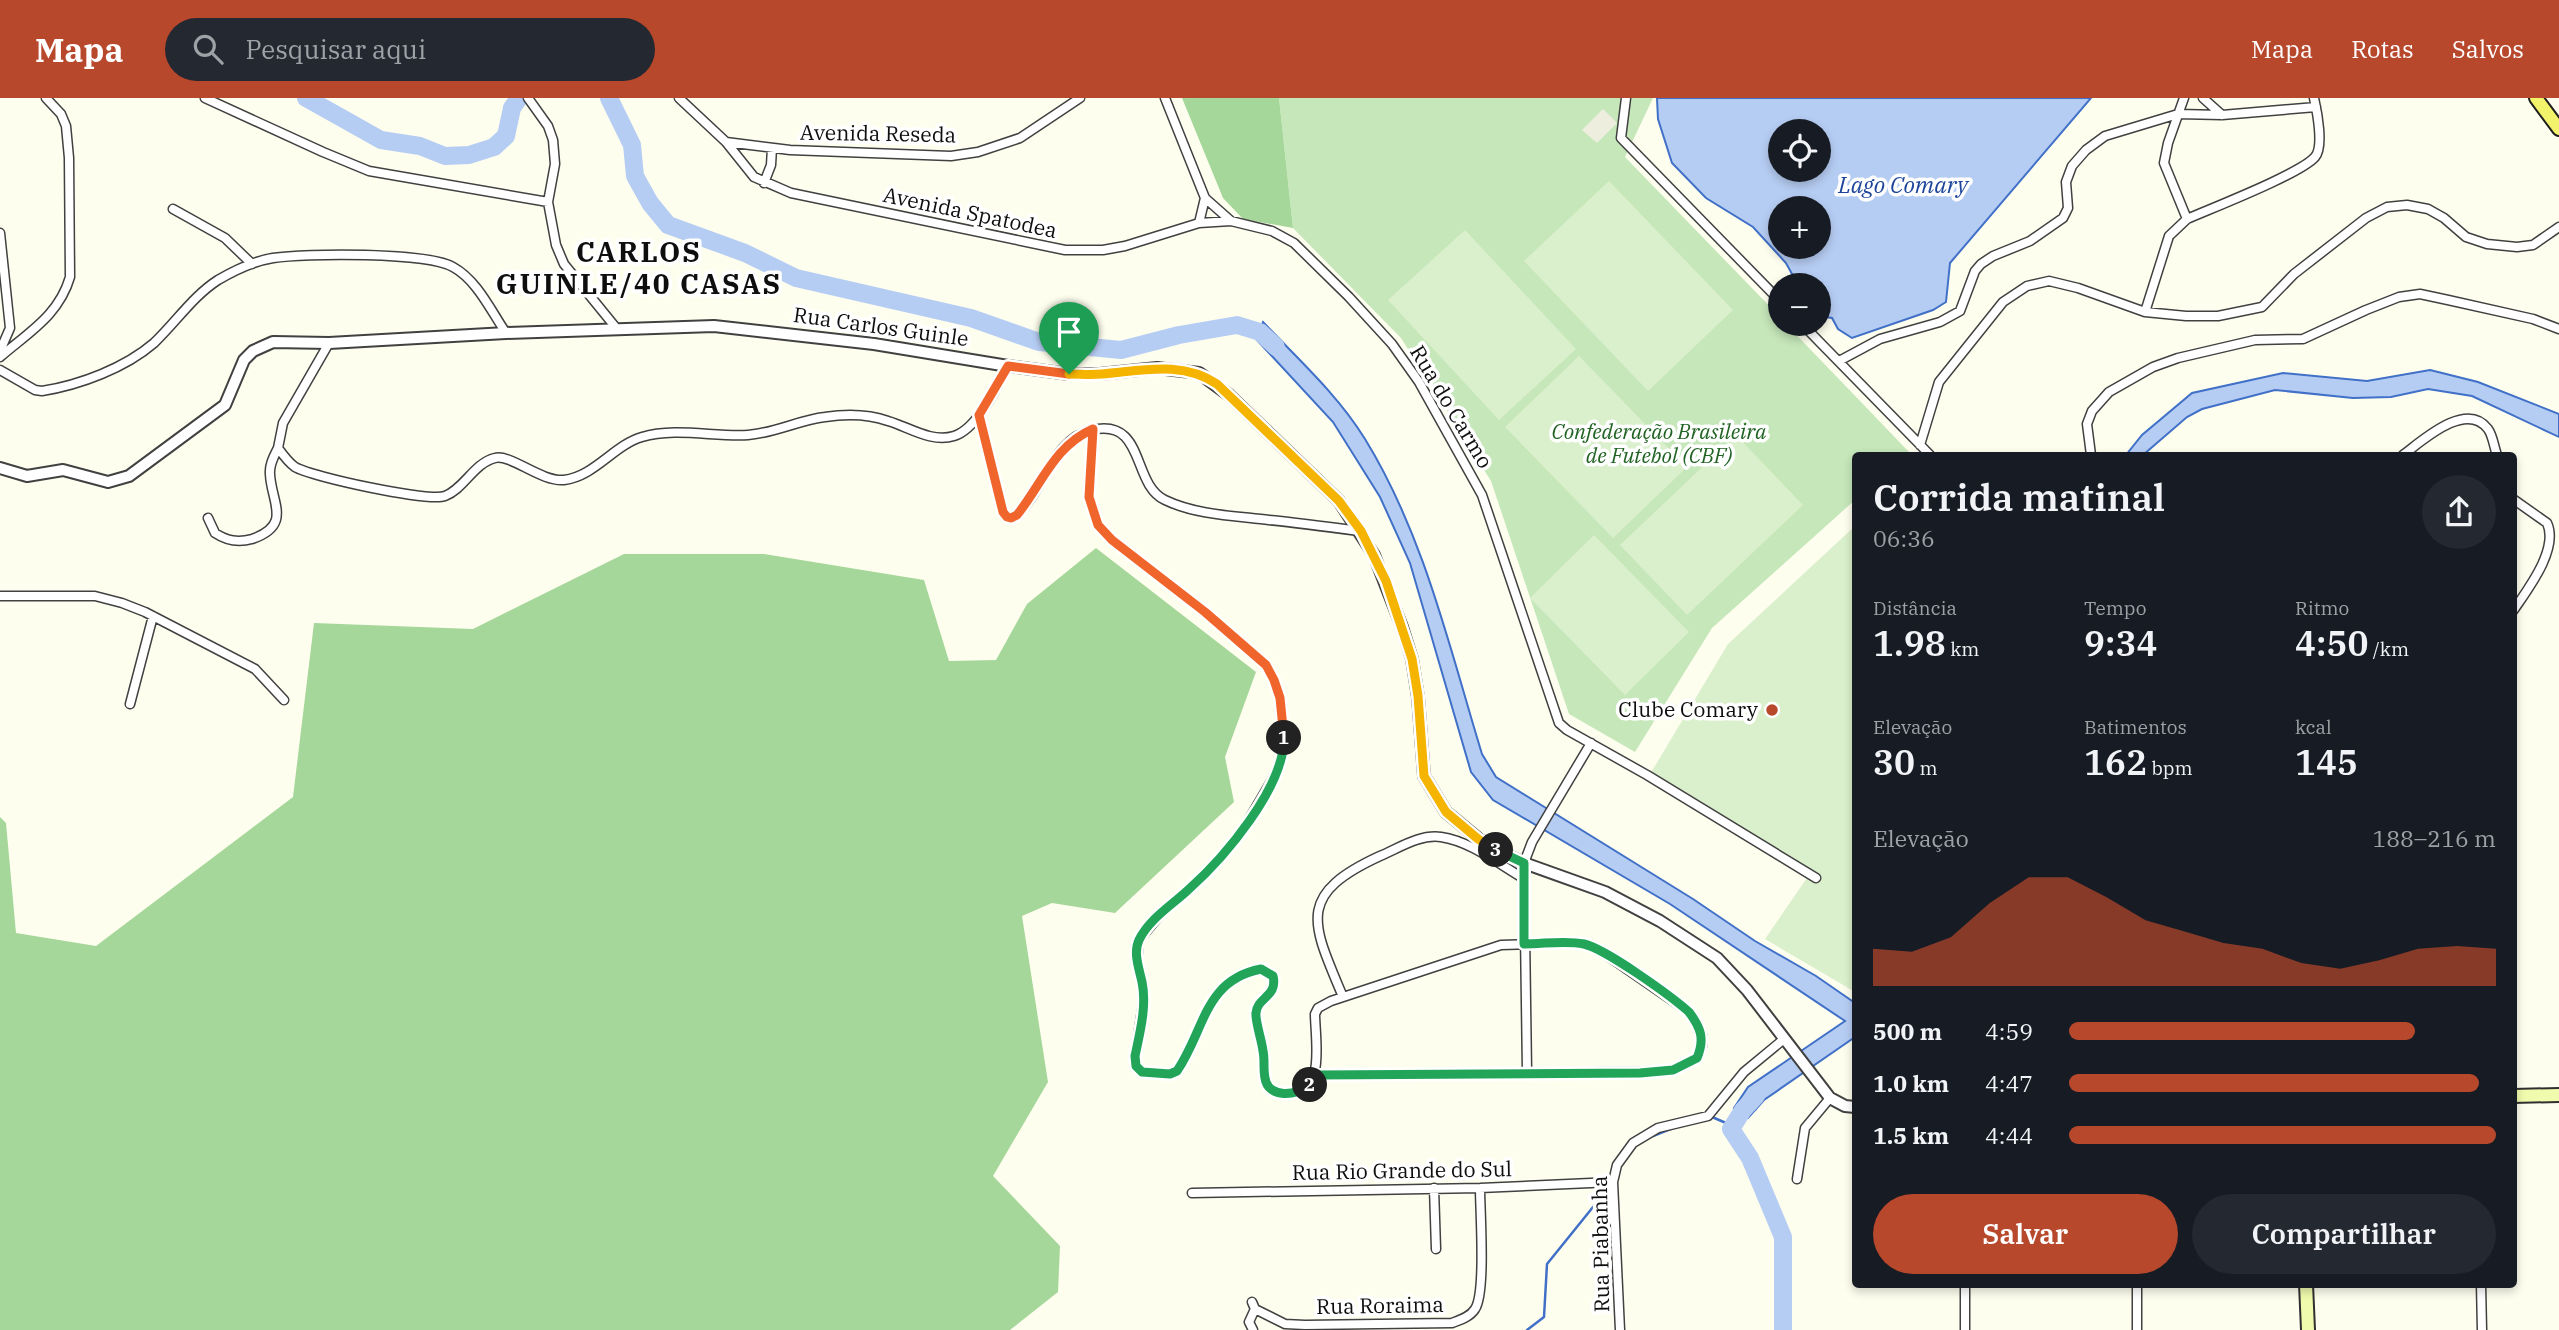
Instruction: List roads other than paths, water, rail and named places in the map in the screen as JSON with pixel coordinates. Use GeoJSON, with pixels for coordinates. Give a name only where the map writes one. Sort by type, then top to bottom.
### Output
{"type":"FeatureCollection","features":[{"type":"Feature","properties":{"kind":"main road"},"geometry":{"type":"LineString","coordinates":[[2536,98],[2559,129]]}},
{"type":"Feature","properties":{"kind":"main road"},"geometry":{"type":"LineString","coordinates":[[2517,1096],[2559,1095]]}},
{"type":"Feature","properties":{"kind":"main road"},"geometry":{"type":"LineString","coordinates":[[2306,1288],[2308,1330]]}},
{"type":"Feature","properties":{"kind":"street"},"geometry":{"type":"LineString","coordinates":[[0,357],[57,307],[65,295],[70,277],[66,127],[61,114],[46,98]]}},
{"type":"Feature","properties":{"kind":"street"},"geometry":{"type":"LineString","coordinates":[[205,98],[369,171],[548,202]]}},
{"type":"Feature","properties":{"kind":"street"},"geometry":{"type":"LineString","coordinates":[[679,98],[726,142]]}},
{"type":"Feature","properties":{"kind":"street","name":"Avenida Reseda"},"geometry":{"type":"LineString","coordinates":[[726,142],[772,148],[951,156],[978,152],[1020,138],[1080,98]]}},
{"type":"Feature","properties":{"kind":"street","name":"Rua do Carmo"},"geometry":{"type":"LineString","coordinates":[[1165,98],[1205,198],[1231,221],[1272,231],[1294,243],[1349,297],[1401,355],[1468,466],[1482,495],[1559,723],[1816,878]]}},
{"type":"Feature","properties":{"kind":"street"},"geometry":{"type":"LineString","coordinates":[[1626,98],[1620,138],[1768,289]]}},
{"type":"Feature","properties":{"kind":"street"},"geometry":{"type":"LineString","coordinates":[[2184,98],[2164,163],[2187,219]]}},
{"type":"Feature","properties":{"kind":"street"},"geometry":{"type":"LineString","coordinates":[[2203,98],[2222,115]]}},
{"type":"Feature","properties":{"kind":"street"},"geometry":{"type":"LineString","coordinates":[[530,101],[548,126],[553,141],[555,164],[548,202],[551,231],[564,264],[617,328]]}},
{"type":"Feature","properties":{"kind":"street"},"geometry":{"type":"LineString","coordinates":[[1839,361],[1880,339],[1952,317],[1960,310],[1975,271],[1981,264],[1993,256],[2030,241],[2063,218],[2068,208],[2068,175],[2071,166],[2097,141],[2115,131],[2150,124],[2178,114],[2222,115],[2315,103],[2319,134],[2317,155],[2286,174],[2187,219],[2169,236],[2145,312]]}},
{"type":"Feature","properties":{"kind":"street","name":"Avenida Spatodea"},"geometry":{"type":"LineString","coordinates":[[726,142],[754,177],[790,192],[1065,250],[1103,250],[1125,246],[1199,223],[1231,221]]}},
{"type":"Feature","properties":{"kind":"street"},"geometry":{"type":"LineString","coordinates":[[764,183],[771,165],[772,148]]}},
{"type":"Feature","properties":{"kind":"street"},"geometry":{"type":"LineString","coordinates":[[1199,223],[1205,198]]}},
{"type":"Feature","properties":{"kind":"street"},"geometry":{"type":"LineString","coordinates":[[1920,444],[1939,382],[1996,309],[2014,293],[2037,282],[2049,281],[2078,288],[2145,312],[2218,316],[2262,307],[2294,274],[2366,218],[2387,207],[2407,205],[2428,209],[2444,218],[2466,237],[2487,244],[2527,247],[2539,242],[2559,227]]}},
{"type":"Feature","properties":{"kind":"street"},"geometry":{"type":"LineString","coordinates":[[173,209],[225,237],[252,264]]}},
{"type":"Feature","properties":{"kind":"street"},"geometry":{"type":"LineString","coordinates":[[0,233],[10,328],[0,351]]}},
{"type":"Feature","properties":{"kind":"street"},"geometry":{"type":"LineString","coordinates":[[0,370],[35,390],[42,391],[95,376],[141,353],[154,343],[199,294],[224,276],[271,258],[297,255],[343,254],[428,259],[444,263],[469,279],[506,333]]}},
{"type":"Feature","properties":{"kind":"street"},"geometry":{"type":"LineString","coordinates":[[2091,452],[2087,424],[2092,411],[2109,392],[2153,367],[2178,358],[2255,340],[2303,339],[2399,298],[2420,294],[2533,319],[2559,328]]}},
{"type":"Feature","properties":{"kind":"street","name":"Rua Carlos Guinle"},"geometry":{"type":"LineString","coordinates":[[0,468],[27,476],[63,470],[108,482],[129,477],[225,405],[244,360],[253,351],[273,342],[329,343],[617,328],[714,326],[874,344],[1069,374],[1100,374],[1157,368],[1199,373],[1217,384],[1314,476],[1339,501],[1361,531],[1386,581],[1412,659],[1418,696],[1423,769],[1430,788],[1446,812],[1478,839],[1501,853],[1605,892],[1691,940],[1733,973],[1830,1098]]}},
{"type":"Feature","properties":{"kind":"street"},"geometry":{"type":"LineString","coordinates":[[1814,336],[1927,452]]}},
{"type":"Feature","properties":{"kind":"street"},"geometry":{"type":"LineString","coordinates":[[208,518],[215,533],[237,542],[269,531],[275,523],[276,496],[270,473],[283,423],[329,343]]}},
{"type":"Feature","properties":{"kind":"street"},"geometry":{"type":"LineString","coordinates":[[278,447],[284,458],[297,468],[399,493],[437,498],[452,492],[479,467],[494,458],[504,458],[544,477],[563,480],[580,476],[641,437],[665,434],[749,435],[824,417],[852,415],[888,421],[939,438],[960,433],[979,415],[1008,366]]}},
{"type":"Feature","properties":{"kind":"street"},"geometry":{"type":"LineString","coordinates":[[979,415],[1003,512],[1007,517],[1011,518],[1020,512],[1054,458],[1074,440],[1093,429],[1118,431],[1126,436],[1132,444],[1147,482],[1157,496],[1165,501],[1224,515],[1361,531]]}},
{"type":"Feature","properties":{"kind":"street"},"geometry":{"type":"LineString","coordinates":[[2407,452],[2446,425],[2467,418],[2478,420],[2488,429],[2496,452]]}},
{"type":"Feature","properties":{"kind":"street"},"geometry":{"type":"LineString","coordinates":[[1093,429],[1089,497],[1098,525],[1112,540],[1205,612],[1266,665],[1280,698],[1284,730],[1281,760],[1238,838],[1160,915],[1139,940],[1136,949],[1144,998],[1135,1056],[1136,1066],[1142,1072],[1170,1074],[1177,1071],[1204,1013],[1219,991],[1240,974],[1261,969],[1273,976],[1275,982],[1274,989],[1255,1013],[1264,1054],[1265,1079],[1268,1086],[1283,1094],[1299,1092],[1311,1084],[1315,1075],[1315,1014],[1323,1004],[1501,945],[1571,943],[1597,949],[1678,1003],[1698,1025],[1702,1035],[1702,1046],[1697,1058],[1673,1070],[1640,1073],[1315,1075]]}},
{"type":"Feature","properties":{"kind":"street"},"geometry":{"type":"LineString","coordinates":[[2517,502],[2547,523],[2553,534],[2550,553],[2517,605]]}},
{"type":"Feature","properties":{"kind":"street"},"geometry":{"type":"LineString","coordinates":[[2517,596],[2529,588]]}},
{"type":"Feature","properties":{"kind":"street"},"geometry":{"type":"LineString","coordinates":[[0,597],[109,598],[153,616],[255,669],[284,700]]}},
{"type":"Feature","properties":{"kind":"street"},"geometry":{"type":"LineString","coordinates":[[130,704],[153,616]]}},
{"type":"Feature","properties":{"kind":"street"},"geometry":{"type":"LineString","coordinates":[[1527,1072],[1524,863],[1549,812],[1591,743]]}},
{"type":"Feature","properties":{"kind":"street"},"geometry":{"type":"LineString","coordinates":[[1343,998],[1321,942],[1316,919],[1318,906],[1325,892],[1345,874],[1418,839],[1433,836],[1451,839],[1475,850],[1523,878]]}},
{"type":"Feature","properties":{"kind":"street","name":"Rua Piabanha"},"geometry":{"type":"LineString","coordinates":[[1620,1330],[1613,1182],[1617,1165],[1633,1143],[1646,1133],[1708,1115],[1744,1072],[1784,1039]]}},
{"type":"Feature","properties":{"kind":"street"},"geometry":{"type":"LineString","coordinates":[[1797,1179],[1805,1128],[1830,1098],[1852,1107]]}},
{"type":"Feature","properties":{"kind":"street","name":"Rua Rio Grande do Sul"},"geometry":{"type":"LineString","coordinates":[[1192,1193],[1480,1188],[1613,1182]]}},
{"type":"Feature","properties":{"kind":"street"},"geometry":{"type":"LineString","coordinates":[[1434,1188],[1436,1249]]}},
{"type":"Feature","properties":{"kind":"street","name":"Rua Roraima"},"geometry":{"type":"LineString","coordinates":[[1253,1330],[1249,1322],[1253,1305],[1285,1324],[1452,1323],[1464,1318],[1474,1311],[1481,1293],[1480,1188]]}},
{"type":"Feature","properties":{"kind":"street"},"geometry":{"type":"LineString","coordinates":[[1965,1288],[1965,1330]]}},
{"type":"Feature","properties":{"kind":"street"},"geometry":{"type":"LineString","coordinates":[[2137,1288],[2137,1330]]}},
{"type":"Feature","properties":{"kind":"street"},"geometry":{"type":"LineString","coordinates":[[2481,1288],[2482,1330]]}},
{"type":"Feature","properties":{"kind":"water","name":"Lago Comary"},"geometry":{"type":"Polygon","coordinates":[[[1657,98],[2091,98],[1950,263],[1946,302],[1933,310],[1852,338],[1838,329],[1831,318],[1831,273],[1791,273],[1782,259],[1831,259],[1831,196],[1768,196],[1768,243],[1753,227],[1706,198],[1672,163],[1658,119],[1657,98]]]}},
{"type":"Feature","properties":{"kind":"water"},"geometry":{"type":"Polygon","coordinates":[[[1263,322],[1343,407],[1386,476],[1404,514],[1433,592],[1482,754],[1496,777],[1852,1001],[1852,1039],[1764,1100],[1748,1118],[1734,1108],[1748,1087],[1845,1021],[1670,904],[1493,800],[1471,772],[1410,563],[1380,497],[1333,422],[1256,339],[1263,322]]]}},
{"type":"Feature","properties":{"kind":"water"},"geometry":{"type":"Polygon","coordinates":[[[2430,370],[2478,382],[2559,414],[2559,437],[2472,396],[2428,389],[2391,397],[2353,398],[2275,390],[2202,409],[2187,417],[2146,452],[2128,452],[2142,435],[2192,393],[2283,373],[2367,381],[2430,370]]]}},
{"type":"Feature","properties":{"kind":"waterway"},"geometry":{"type":"LineString","coordinates":[[306,98],[381,140],[420,146],[445,156],[469,155],[494,147],[506,136],[512,108],[519,98]]}},
{"type":"Feature","properties":{"kind":"waterway"},"geometry":{"type":"LineString","coordinates":[[609,98],[632,145],[635,176],[650,203],[668,225],[745,253],[796,278],[971,318],[1039,342],[1121,350],[1179,335],[1237,325],[1260,332],[1276,347]]}},
{"type":"Feature","properties":{"kind":"waterway"},"geometry":{"type":"LineString","coordinates":[[1756,1096],[1731,1129],[1750,1158],[1783,1237],[1783,1330]]}},
{"type":"Feature","properties":{"kind":"waterway"},"geometry":{"type":"LineString","coordinates":[[1712,1117],[1726,1123],[1731,1129]]}},
{"type":"Feature","properties":{"kind":"waterway"},"geometry":{"type":"LineString","coordinates":[[1653,1136],[1673,1128]]}},
{"type":"Feature","properties":{"kind":"waterway"},"geometry":{"type":"LineString","coordinates":[[1527,1330],[1544,1317],[1547,1264],[1610,1186]]}},
{"type":"Feature","properties":{"kind":"place","name":"Clube Comary"},"geometry":{"type":"Point","coordinates":[1772,710]}},
{"type":"Feature","properties":{"kind":"district","name":"CARLOS GUINLE/40 CASAS"},"geometry":{"type":"Point","coordinates":[639,268]}},
{"type":"Feature","properties":{"kind":"park label","name":"Confederação Brasileira de Futebol (CBF)"},"geometry":{"type":"Point","coordinates":[1659,444]}}]}
